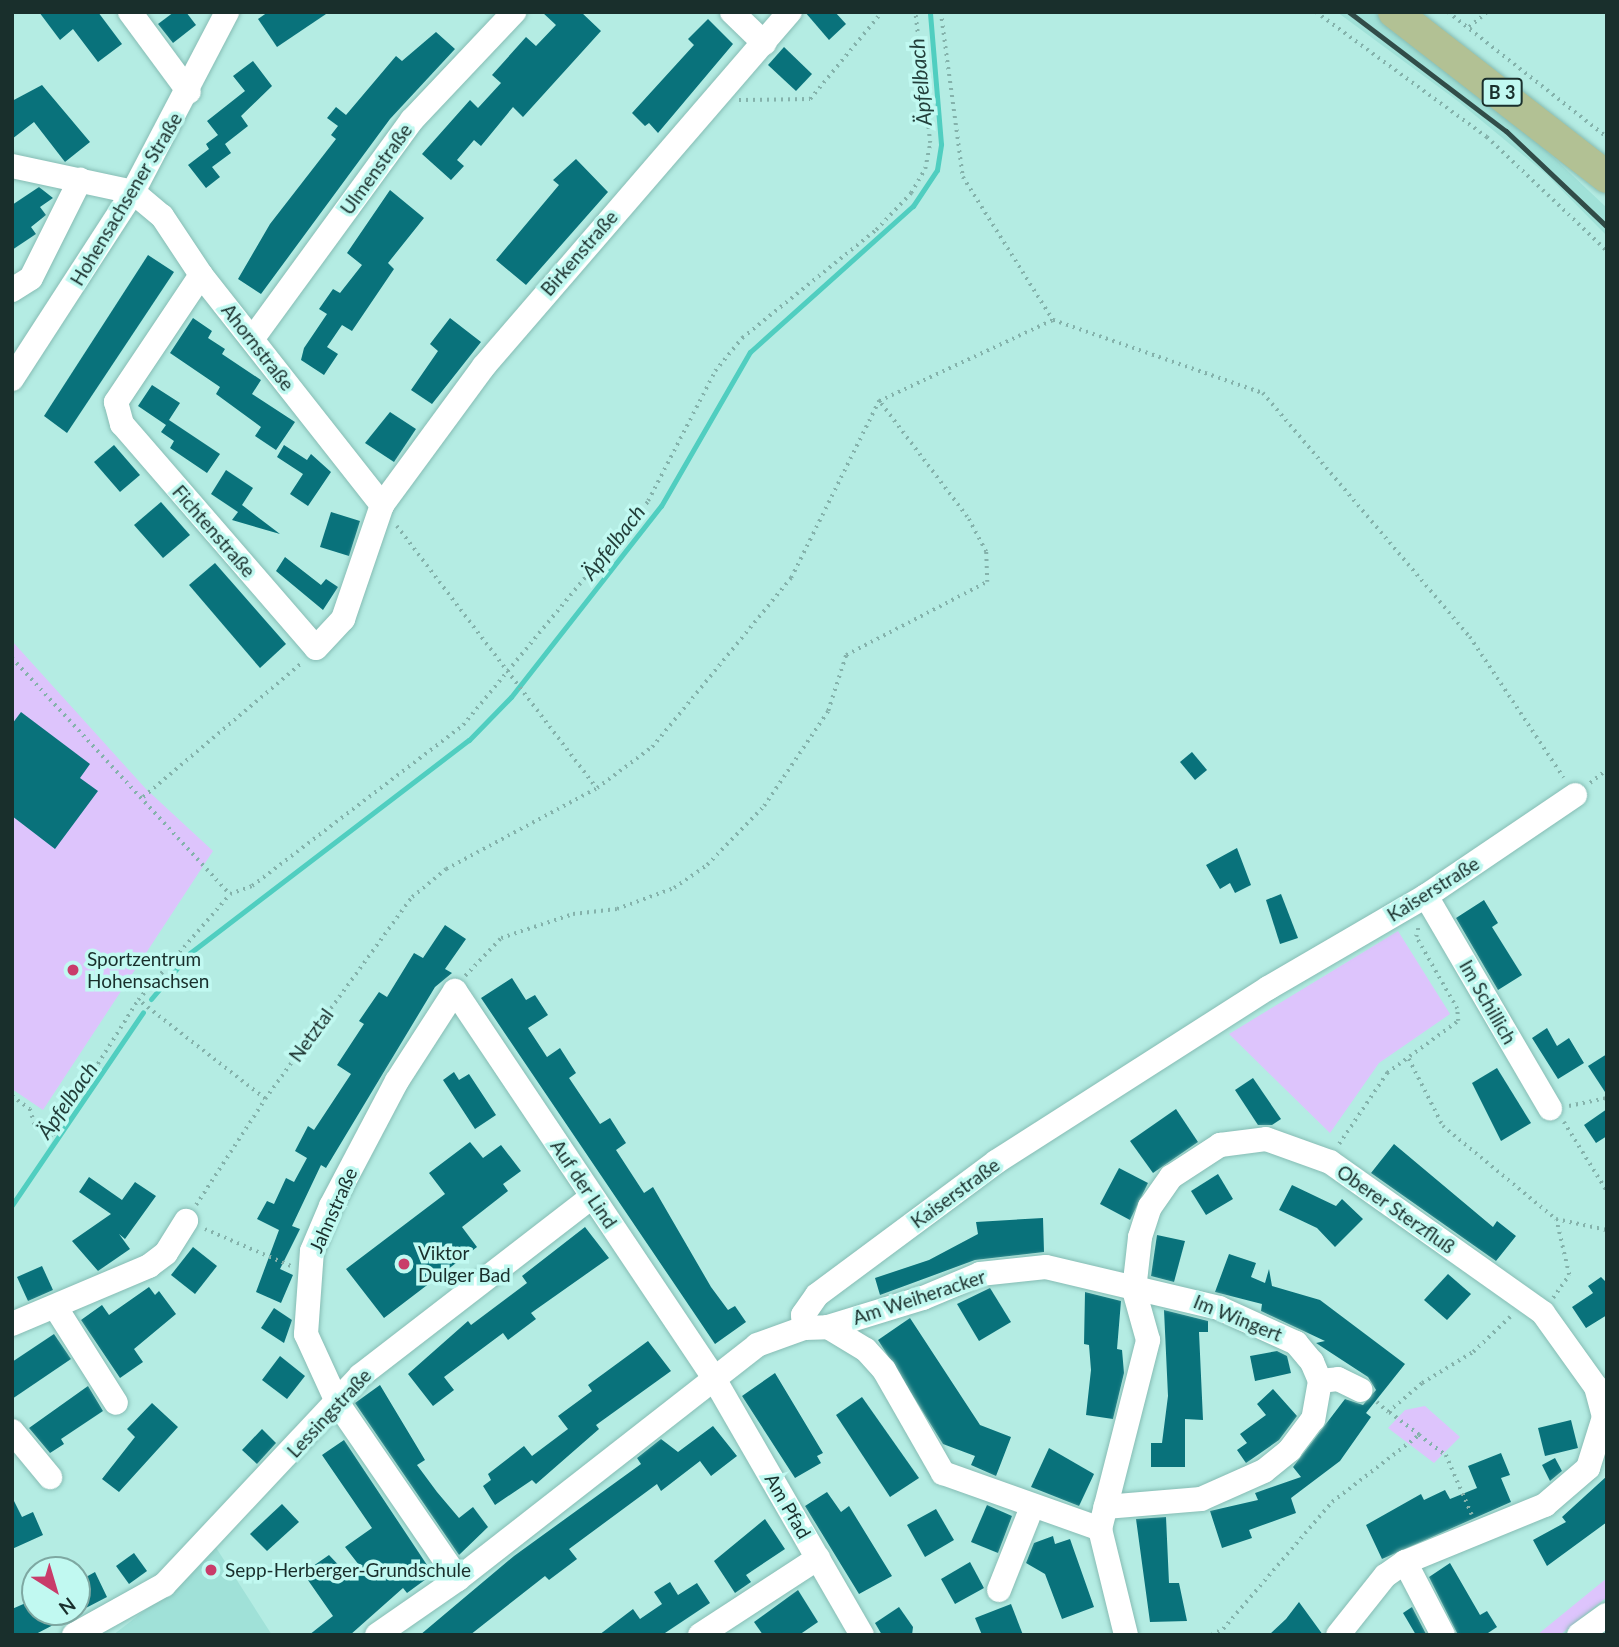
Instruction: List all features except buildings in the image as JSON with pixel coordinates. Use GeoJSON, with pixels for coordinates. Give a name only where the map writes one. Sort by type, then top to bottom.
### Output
{"type":"FeatureCollection","features":[{"type":"Feature","properties":{"kind":"main road","name":"B 3"},"geometry":{"type":"LineString","coordinates":[[1394,12],[1607,177]]}},
{"type":"Feature","properties":{"kind":"street"},"geometry":{"type":"LineString","coordinates":[[130,12],[189,92]]}},
{"type":"Feature","properties":{"kind":"street","name":"Hohensachsener Straße"},"geometry":{"type":"LineString","coordinates":[[12,379],[133,192],[189,92],[228,12]]}},
{"type":"Feature","properties":{"kind":"street","name":"Ulmenstraße"},"geometry":{"type":"LineString","coordinates":[[253,338],[412,120],[514,12]]}},
{"type":"Feature","properties":{"kind":"street"},"geometry":{"type":"LineString","coordinates":[[732,12],[764,43]]}},
{"type":"Feature","properties":{"kind":"street","name":"Birkenstraße"},"geometry":{"type":"LineString","coordinates":[[382,505],[484,366],[709,101],[790,12]]}},
{"type":"Feature","properties":{"kind":"street"},"geometry":{"type":"LineString","coordinates":[[12,166],[133,192]]}},
{"type":"Feature","properties":{"kind":"street"},"geometry":{"type":"LineString","coordinates":[[12,290],[31,278],[80,180]]}},
{"type":"Feature","properties":{"kind":"street","name":"Ahornstraße"},"geometry":{"type":"LineString","coordinates":[[133,192],[162,216],[201,275],[382,505]]}},
{"type":"Feature","properties":{"kind":"street","name":"Fichtenstraße"},"geometry":{"type":"LineString","coordinates":[[201,275],[116,402],[122,424],[316,648]]}},
{"type":"Feature","properties":{"kind":"street"},"geometry":{"type":"LineString","coordinates":[[316,648],[343,619],[382,505]]}},
{"type":"Feature","properties":{"kind":"street","name":"Kaiserstraße"},"geometry":{"type":"LineString","coordinates":[[816,1327],[803,1315],[817,1295],[996,1162],[1268,988],[1426,896],[1575,795]]}},
{"type":"Feature","properties":{"kind":"street","name":"Im Schillich"},"geometry":{"type":"LineString","coordinates":[[1426,896],[1550,1108]]}},
{"type":"Feature","properties":{"kind":"street","name":"Auf der Lind"},"geometry":{"type":"LineString","coordinates":[[455,991],[713,1377]]}},
{"type":"Feature","properties":{"kind":"street","name":"Jahnstraße"},"geometry":{"type":"LineString","coordinates":[[455,991],[397,1081],[331,1206],[309,1274],[306,1334],[338,1404],[458,1579]]}},
{"type":"Feature","properties":{"kind":"street","name":"Oberer Sterzfluß"},"geometry":{"type":"LineString","coordinates":[[1126,1635],[1103,1518],[1148,1340],[1134,1290],[1147,1217],[1171,1177],[1220,1145],[1266,1139],[1330,1162],[1522,1297],[1554,1323],[1596,1387],[1604,1417],[1588,1468],[1545,1504],[1405,1562],[1385,1576],[1338,1635]]}},
{"type":"Feature","properties":{"kind":"street","name":"Lessingstraße"},"geometry":{"type":"LineString","coordinates":[[74,1635],[164,1585],[338,1404],[360,1376],[592,1197]]}},
{"type":"Feature","properties":{"kind":"street"},"geometry":{"type":"LineString","coordinates":[[12,1324],[56,1308],[149,1266],[166,1253],[186,1221]]}},
{"type":"Feature","properties":{"kind":"street","name":"Am Weiheracker"},"geometry":{"type":"LineString","coordinates":[[816,1327],[923,1298],[980,1274],[1046,1267],[1134,1290]]}},
{"type":"Feature","properties":{"kind":"street","name":"Im Wingert"},"geometry":{"type":"LineString","coordinates":[[1134,1290],[1173,1293],[1270,1328],[1296,1343],[1320,1381]]}},
{"type":"Feature","properties":{"kind":"street"},"geometry":{"type":"LineString","coordinates":[[56,1308],[116,1402]]}},
{"type":"Feature","properties":{"kind":"street"},"geometry":{"type":"LineString","coordinates":[[377,1635],[458,1579],[757,1345],[816,1327]]}},
{"type":"Feature","properties":{"kind":"street","name":"Am Weiheracker"},"geometry":{"type":"LineString","coordinates":[[816,1327],[866,1350],[884,1370],[943,1473],[1032,1507],[1103,1518]]}},
{"type":"Feature","properties":{"kind":"street","name":"Am Pfad"},"geometry":{"type":"LineString","coordinates":[[713,1377],[862,1635]]}},
{"type":"Feature","properties":{"kind":"street"},"geometry":{"type":"LineString","coordinates":[[1103,1518],[1201,1499],[1249,1480],[1303,1434],[1313,1419],[1320,1381],[1338,1379],[1361,1390]]}},
{"type":"Feature","properties":{"kind":"street"},"geometry":{"type":"LineString","coordinates":[[12,1431],[50,1477]]}},
{"type":"Feature","properties":{"kind":"street"},"geometry":{"type":"LineString","coordinates":[[999,1590],[1032,1507]]}},
{"type":"Feature","properties":{"kind":"street"},"geometry":{"type":"LineString","coordinates":[[701,1635],[818,1558]]}},
{"type":"Feature","properties":{"kind":"street"},"geometry":{"type":"LineString","coordinates":[[1405,1562],[1443,1635]]}},
{"type":"Feature","properties":{"kind":"street"},"geometry":{"type":"LineString","coordinates":[[1579,1635],[1607,1615]]}},
{"type":"Feature","properties":{"kind":"path"},"geometry":{"type":"LineString","coordinates":[[709,101],[810,99],[882,12]]}},
{"type":"Feature","properties":{"kind":"path"},"geometry":{"type":"LineString","coordinates":[[12,1096],[30,1109],[35,1125],[53,1135],[138,1000],[230,894],[252,886],[463,725],[507,676],[648,501],[715,371],[742,338],[876,230],[911,192],[925,169],[930,143],[915,12]]}},
{"type":"Feature","properties":{"kind":"path"},"geometry":{"type":"LineString","coordinates":[[941,12],[964,177],[1053,320],[1263,393],[1470,637],[1575,795]]}},
{"type":"Feature","properties":{"kind":"path"},"geometry":{"type":"LineString","coordinates":[[1316,12],[1487,137],[1607,251]]}},
{"type":"Feature","properties":{"kind":"path"},"geometry":{"type":"LineString","coordinates":[[1448,12],[1607,137]]}},
{"type":"Feature","properties":{"kind":"path"},"geometry":{"type":"LineString","coordinates":[[1469,27],[1487,12]]}},
{"type":"Feature","properties":{"kind":"path"},"geometry":{"type":"LineString","coordinates":[[455,991],[501,938],[573,914],[617,909],[674,888],[707,865],[764,806],[828,711],[846,655],[987,583],[986,552],[967,517],[879,401],[1053,320]]}},
{"type":"Feature","properties":{"kind":"path","name":"Netztal"},"geometry":{"type":"LineString","coordinates":[[186,1221],[265,1099],[412,897],[446,869],[597,788],[652,747],[791,578],[879,401]]}},
{"type":"Feature","properties":{"kind":"path"},"geometry":{"type":"LineString","coordinates":[[382,505],[507,676],[597,788]]}},
{"type":"Feature","properties":{"kind":"path"},"geometry":{"type":"LineString","coordinates":[[142,798],[316,648]]}},
{"type":"Feature","properties":{"kind":"path"},"geometry":{"type":"LineString","coordinates":[[12,658],[230,894]]}},
{"type":"Feature","properties":{"kind":"path"},"geometry":{"type":"LineString","coordinates":[[1330,1162],[1387,1073],[1458,1021],[1457,1009],[1416,937],[1426,896]]}},
{"type":"Feature","properties":{"kind":"path"},"geometry":{"type":"LineString","coordinates":[[138,1000],[265,1099]]}},
{"type":"Feature","properties":{"kind":"path"},"geometry":{"type":"LineString","coordinates":[[1408,1058],[1443,1126],[1556,1219],[1607,1230]]}},
{"type":"Feature","properties":{"kind":"path"},"geometry":{"type":"LineString","coordinates":[[1550,1108],[1607,1098]]}},
{"type":"Feature","properties":{"kind":"path"},"geometry":{"type":"LineString","coordinates":[[1550,1108],[1569,1127],[1607,1191]]}},
{"type":"Feature","properties":{"kind":"path"},"geometry":{"type":"LineString","coordinates":[[1551,1301],[1569,1275],[1556,1219]]}},
{"type":"Feature","properties":{"kind":"path"},"geometry":{"type":"LineString","coordinates":[[186,1221],[309,1274]]}},
{"type":"Feature","properties":{"kind":"path"},"geometry":{"type":"LineString","coordinates":[[1479,1530],[1446,1455],[1388,1412],[1491,1337],[1509,1321],[1522,1297]]}},
{"type":"Feature","properties":{"kind":"path"},"geometry":{"type":"LineString","coordinates":[[1211,1635],[1223,1629],[1332,1502],[1419,1435]]}},
{"type":"Feature","properties":{"kind":"shaded area"},"geometry":{"type":"Polygon","coordinates":[[[1337,12],[1374,12],[1513,119],[1607,208],[1607,236],[1546,174],[1459,102],[1337,12]]]}},
{"type":"Feature","properties":{"kind":"shaded area","name":"Sportzentrum Hohensachsen"},"geometry":{"type":"Polygon","coordinates":[[[12,641],[146,789],[213,851],[43,1110],[12,1089],[12,641]]]}},
{"type":"Feature","properties":{"kind":"shaded area"},"geometry":{"type":"Polygon","coordinates":[[[1398,931],[1450,1014],[1379,1063],[1330,1133],[1229,1034],[1398,931]]]}},
{"type":"Feature","properties":{"kind":"shaded area"},"geometry":{"type":"Polygon","coordinates":[[[1425,1406],[1460,1437],[1434,1463],[1388,1428],[1405,1410],[1425,1406]]]}},
{"type":"Feature","properties":{"kind":"shaded area","name":"Sepp-Herberger-Grundschule"},"geometry":{"type":"Polygon","coordinates":[[[215,1546],[272,1635],[113,1635],[166,1594],[215,1546]]]}},
{"type":"Feature","properties":{"kind":"shaded area"},"geometry":{"type":"Polygon","coordinates":[[[1607,1578],[1607,1597],[1560,1635],[1537,1635],[1607,1578]]]}},
{"type":"Feature","properties":{"kind":"waterway","name":"Äpfelbach"},"geometry":{"type":"LineString","coordinates":[[151,999],[190,953],[469,740],[511,697],[661,506],[750,352],[913,206],[937,170],[941,144],[930,12]]}},
{"type":"Feature","properties":{"kind":"waterway","name":"Äpfelbach"},"geometry":{"type":"LineString","coordinates":[[12,1205],[143,1012]]}},
{"type":"Feature","properties":{"kind":"railway"},"geometry":{"type":"LineString","coordinates":[[1349,12],[1506,131],[1607,227]]}},
{"type":"Feature","properties":{"kind":"place","name":"Sportzentrum Hohensachsen"},"geometry":{"type":"Point","coordinates":[73,970]}},
{"type":"Feature","properties":{"kind":"place","name":"Viktor Dulger Bad"},"geometry":{"type":"Point","coordinates":[404,1264]}},
{"type":"Feature","properties":{"kind":"place","name":"Sepp-Herberger-Grundschule"},"geometry":{"type":"Point","coordinates":[211,1570]}}]}
